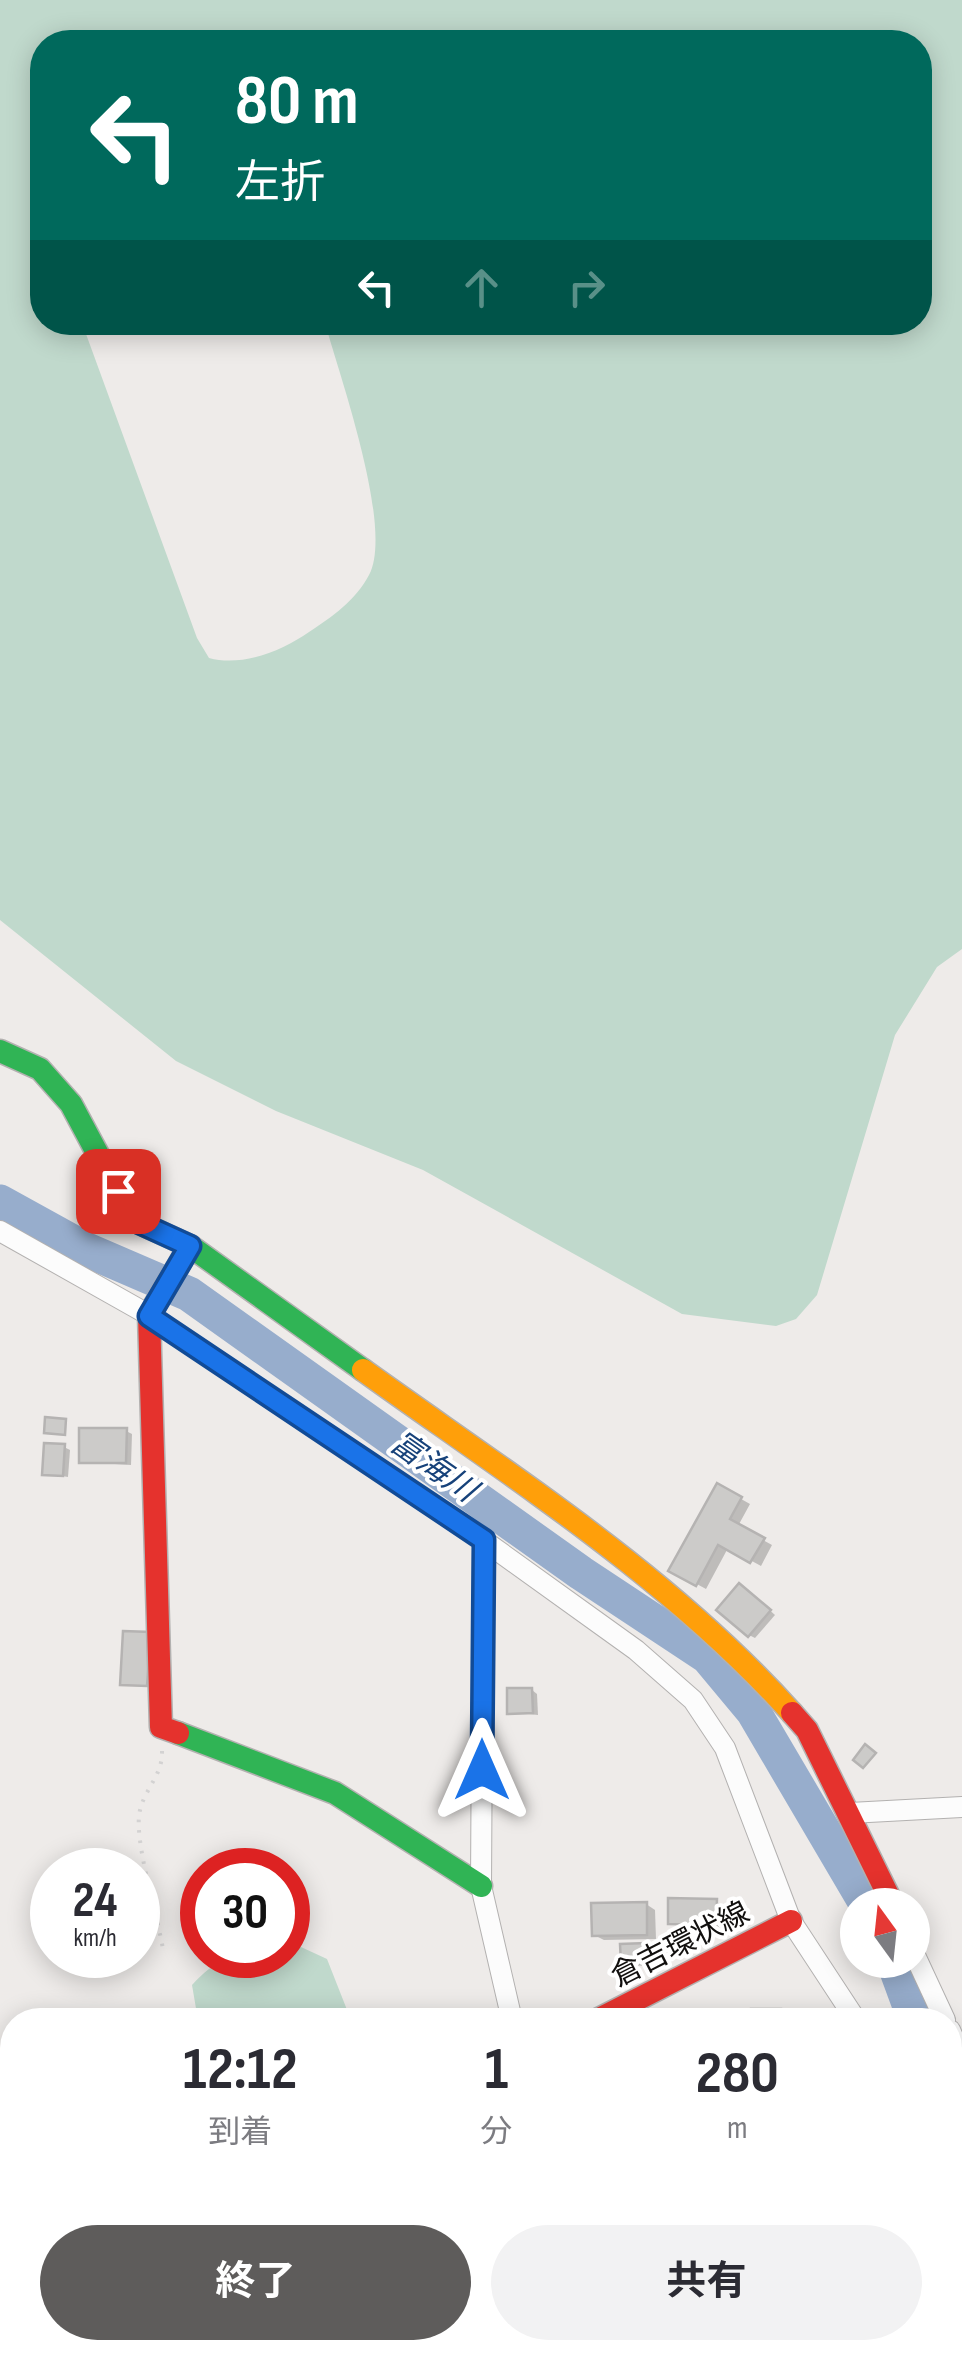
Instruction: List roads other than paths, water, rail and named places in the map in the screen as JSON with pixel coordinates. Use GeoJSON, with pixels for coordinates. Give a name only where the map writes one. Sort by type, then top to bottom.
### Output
{"type":"FeatureCollection","features":[{"type":"Feature","properties":{"kind":"street"},"geometry":{"type":"LineString","coordinates":[[0,1050],[40,1069],[71,1104],[133,1220],[187,1249],[660,1584],[749,1665],[808,1730],[884,1888]]}},
{"type":"Feature","properties":{"kind":"street"},"geometry":{"type":"LineString","coordinates":[[0,1231],[152,1312],[484,1540],[636,1650],[693,1700],[725,1748],[791,1920],[848,2008]]}},
{"type":"Feature","properties":{"kind":"street"},"geometry":{"type":"LineString","coordinates":[[187,1249],[152,1312],[162,1727],[335,1793],[481,1886]]}},
{"type":"Feature","properties":{"kind":"street"},"geometry":{"type":"LineString","coordinates":[[484,1540],[481,1886],[509,2008]]}},
{"type":"Feature","properties":{"kind":"street"},"geometry":{"type":"LineString","coordinates":[[850,1813],[962,1807]]}},
{"type":"Feature","properties":{"kind":"street","name":"倉吉環状線"},"geometry":{"type":"LineString","coordinates":[[620,2008],[791,1920]]}},
{"type":"Feature","properties":{"kind":"street"},"geometry":{"type":"LineString","coordinates":[[926,1978],[940,2008]]}},
{"type":"Feature","properties":{"kind":"waterway","name":"富海川"},"geometry":{"type":"LineString","coordinates":[[0,1202],[87,1250],[189,1294],[581,1573],[708,1657],[753,1711],[857,1888]]}},
{"type":"Feature","properties":{"kind":"waterway","name":"富海川"},"geometry":{"type":"LineString","coordinates":[[900,1978],[911,2008]]}}]}
